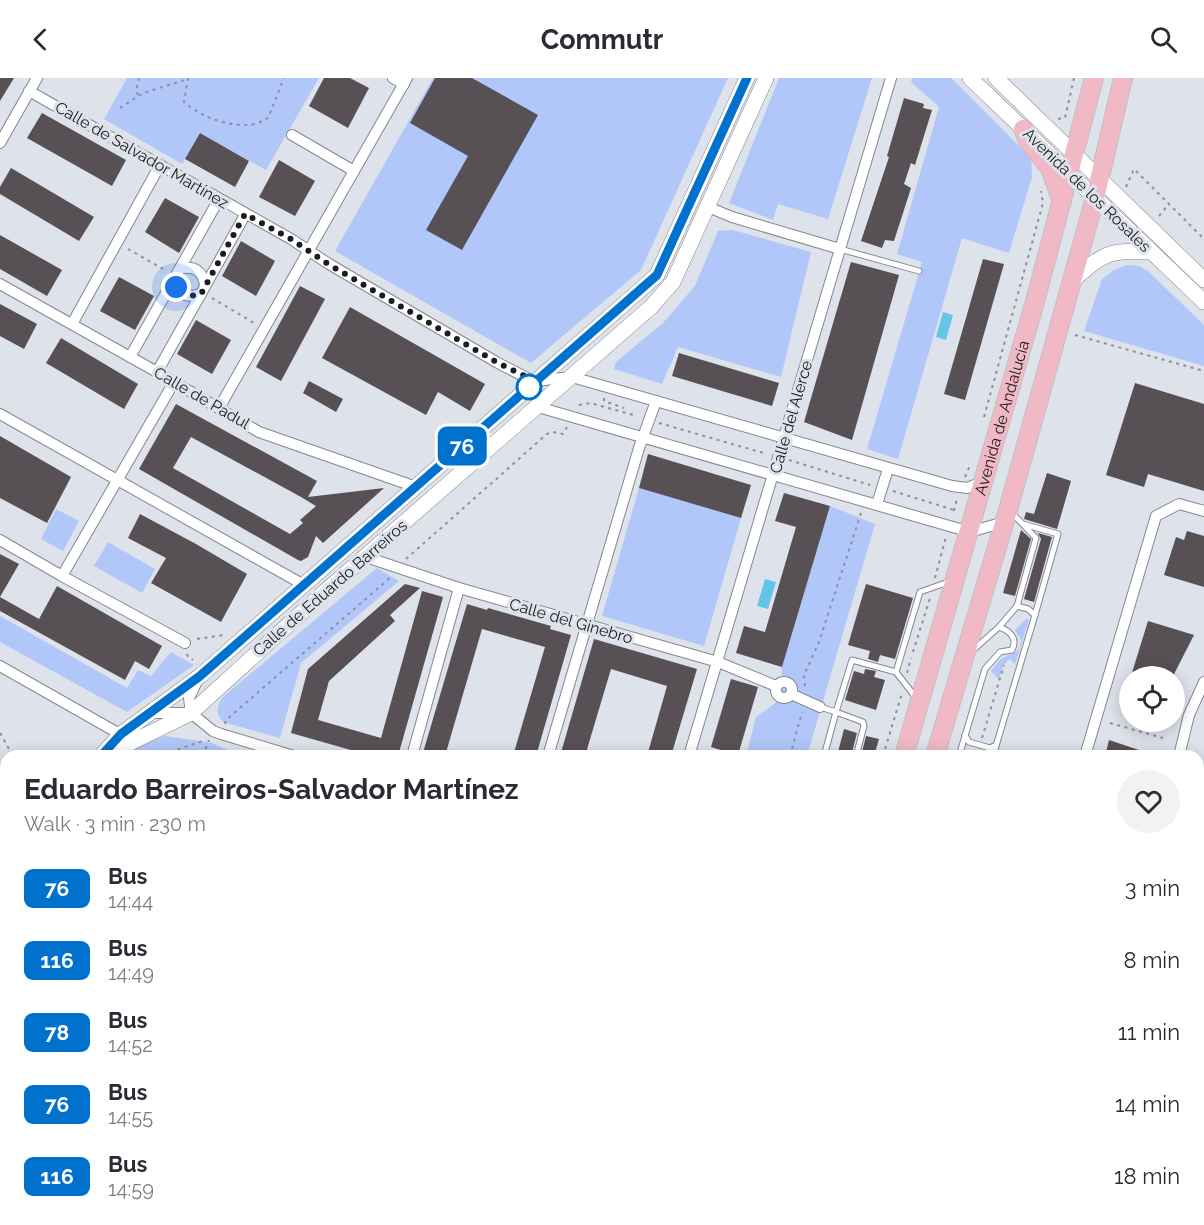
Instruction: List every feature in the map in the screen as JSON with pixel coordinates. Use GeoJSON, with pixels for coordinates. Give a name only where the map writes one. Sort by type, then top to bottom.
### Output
{"type":"FeatureCollection","features":[{"type":"Feature","properties":{"kind":"main road","name":"Avenida de Andalucía"},"geometry":{"type":"LineString","coordinates":[[906,750],[984,481],[1070,174],[1094,78]]}},
{"type":"Feature","properties":{"kind":"main road","name":"Avenida de Andalucía"},"geometry":{"type":"LineString","coordinates":[[937,750],[1006,516],[1095,198],[1124,78]]}},
{"type":"Feature","properties":{"kind":"main road"},"geometry":{"type":"LineString","coordinates":[[1023,129],[1028,141],[1050,168],[1062,201]]}},
{"type":"Feature","properties":{"kind":"street"},"geometry":{"type":"LineString","coordinates":[[0,143],[37,78]]}},
{"type":"Feature","properties":{"kind":"street"},"geometry":{"type":"LineString","coordinates":[[219,408],[406,81],[393,78]]}},
{"type":"Feature","properties":{"kind":"street","name":"Calle de Eduardo Barreiros"},"geometry":{"type":"LineString","coordinates":[[117,750],[151,713],[200,676],[657,275],[747,78]]}},
{"type":"Feature","properties":{"kind":"street","name":"Calle de Eduardo Barreiros"},"geometry":{"type":"LineString","coordinates":[[109,750],[126,738],[191,713],[322,594],[651,307],[673,282],[766,78]]}},
{"type":"Feature","properties":{"kind":"street","name":"Calle del Alerce"},"geometry":{"type":"LineString","coordinates":[[692,750],[891,78]]}},
{"type":"Feature","properties":{"kind":"street","name":"Avenida de los Rosales"},"geometry":{"type":"LineString","coordinates":[[970,78],[1204,302]]}},
{"type":"Feature","properties":{"kind":"street","name":"Avenida de los Rosales"},"geometry":{"type":"LineString","coordinates":[[996,78],[1204,280]]}},
{"type":"Feature","properties":{"kind":"street","name":"Calle de Salvador Martínez"},"geometry":{"type":"LineString","coordinates":[[29,90],[309,250],[348,276],[498,363],[535,381]]}},
{"type":"Feature","properties":{"kind":"street"},"geometry":{"type":"LineString","coordinates":[[292,135],[354,171]]}},
{"type":"Feature","properties":{"kind":"street"},"geometry":{"type":"LineString","coordinates":[[72,324],[160,165]]}},
{"type":"Feature","properties":{"kind":"street"},"geometry":{"type":"LineString","coordinates":[[130,357],[219,199]]}},
{"type":"Feature","properties":{"kind":"street"},"geometry":{"type":"LineString","coordinates":[[708,207],[732,217],[840,249]]}},
{"type":"Feature","properties":{"kind":"street"},"geometry":{"type":"LineString","coordinates":[[157,372],[245,214]]}},
{"type":"Feature","properties":{"kind":"street"},"geometry":{"type":"LineString","coordinates":[[1071,282],[1102,255],[1128,250],[1152,252]]}},
{"type":"Feature","properties":{"kind":"street"},"geometry":{"type":"LineString","coordinates":[[186,267],[196,269],[203,275],[203,291],[190,297],[181,294],[176,287],[177,275],[186,267]]}},
{"type":"Feature","properties":{"kind":"street","name":"Calle de Padul"},"geometry":{"type":"LineString","coordinates":[[0,284],[259,432],[416,487]]}},
{"type":"Feature","properties":{"kind":"street"},"geometry":{"type":"LineString","coordinates":[[984,481],[961,488],[572,377],[535,381],[538,407],[969,532],[1006,516]]}},
{"type":"Feature","properties":{"kind":"street"},"geometry":{"type":"LineString","coordinates":[[62,576],[174,382]]}},
{"type":"Feature","properties":{"kind":"street"},"geometry":{"type":"LineString","coordinates":[[550,750],[639,448],[656,401]]}},
{"type":"Feature","properties":{"kind":"street"},"geometry":{"type":"LineString","coordinates":[[0,414],[304,585]]}},
{"type":"Feature","properties":{"kind":"street"},"geometry":{"type":"LineString","coordinates":[[877,504],[888,469]]}},
{"type":"Feature","properties":{"kind":"street"},"geometry":{"type":"LineString","coordinates":[[1086,750],[1156,516],[1179,504],[1204,511]]}},
{"type":"Feature","properties":{"kind":"street"},"geometry":{"type":"LineString","coordinates":[[0,540],[185,643]]}},
{"type":"Feature","properties":{"kind":"street","name":"Calle del Ginebro"},"geometry":{"type":"LineString","coordinates":[[366,557],[459,588],[718,662],[776,686],[780,682],[787,682],[791,686],[791,694],[820,707]]}},
{"type":"Feature","properties":{"kind":"street"},"geometry":{"type":"LineString","coordinates":[[414,750],[459,588]]}},
{"type":"Feature","properties":{"kind":"street"},"geometry":{"type":"LineString","coordinates":[[0,666],[126,738]]}},
{"type":"Feature","properties":{"kind":"street"},"geometry":{"type":"LineString","coordinates":[[191,713],[189,698],[200,676]]}},
{"type":"Feature","properties":{"kind":"street"},"geometry":{"type":"LineString","coordinates":[[1180,750],[1189,715],[1204,682]]}},
{"type":"Feature","properties":{"kind":"street"},"geometry":{"type":"LineString","coordinates":[[151,713],[191,713],[213,731],[274,750]]}},
{"type":"Feature","properties":{"kind":"lane"},"geometry":{"type":"LineString","coordinates":[[840,249],[919,271]]}},
{"type":"Feature","properties":{"kind":"lane"},"geometry":{"type":"LineString","coordinates":[[995,750],[1058,534],[1023,524],[1006,516]]}},
{"type":"Feature","properties":{"kind":"lane"},"geometry":{"type":"LineString","coordinates":[[964,658],[999,627],[1017,606],[1036,538],[1023,524]]}},
{"type":"Feature","properties":{"kind":"lane"},"geometry":{"type":"LineString","coordinates":[[896,672],[920,592],[955,580]]}},
{"type":"Feature","properties":{"kind":"lane"},"geometry":{"type":"LineString","coordinates":[[1017,606],[1028,609],[1035,615]]}},
{"type":"Feature","properties":{"kind":"lane"},"geometry":{"type":"LineString","coordinates":[[961,750],[985,669],[1000,652],[1012,650],[1015,644],[1015,638],[999,627]]}},
{"type":"Feature","properties":{"kind":"lane"},"geometry":{"type":"LineString","coordinates":[[826,750],[852,660],[896,672],[919,701]]}},
{"type":"Feature","properties":{"kind":"lane"},"geometry":{"type":"LineString","coordinates":[[820,707],[863,722],[858,750]]}},
{"type":"Feature","properties":{"kind":"lane"},"geometry":{"type":"LineString","coordinates":[[965,735],[969,742],[990,748],[996,745]]}},
{"type":"Feature","properties":{"kind":"path"},"geometry":{"type":"LineString","coordinates":[[139,78],[136,91],[139,96]]}},
{"type":"Feature","properties":{"kind":"path"},"geometry":{"type":"LineString","coordinates":[[120,108],[139,96],[188,78],[184,102],[196,112],[226,122],[252,125],[268,118],[284,78]]}},
{"type":"Feature","properties":{"kind":"path"},"geometry":{"type":"LineString","coordinates":[[1054,119],[1065,118],[1074,78]]}},
{"type":"Feature","properties":{"kind":"path"},"geometry":{"type":"LineString","coordinates":[[1125,189],[1134,169],[1204,239]]}},
{"type":"Feature","properties":{"kind":"path"},"geometry":{"type":"LineString","coordinates":[[1156,219],[1169,204]]}},
{"type":"Feature","properties":{"kind":"path","name":"Avenida de Andalucía"},"geometry":{"type":"LineString","coordinates":[[982,425],[1042,205]]}},
{"type":"Feature","properties":{"kind":"path"},"geometry":{"type":"LineString","coordinates":[[118,243],[177,275]]}},
{"type":"Feature","properties":{"kind":"path"},"geometry":{"type":"LineString","coordinates":[[203,291],[264,329]]}},
{"type":"Feature","properties":{"kind":"path"},"geometry":{"type":"LineString","coordinates":[[1075,335],[1204,371]]}},
{"type":"Feature","properties":{"kind":"path"},"geometry":{"type":"LineString","coordinates":[[604,398],[604,401],[624,408]]}},
{"type":"Feature","properties":{"kind":"path"},"geometry":{"type":"LineString","coordinates":[[409,555],[548,434],[565,433],[573,406],[590,403],[954,510]]}},
{"type":"Feature","properties":{"kind":"path","name":"Avenida de Andalucía"},"geometry":{"type":"LineString","coordinates":[[885,750],[949,526],[971,462]]}},
{"type":"Feature","properties":{"kind":"path"},"geometry":{"type":"LineString","coordinates":[[792,750],[806,700],[804,675],[819,642],[861,512]]}},
{"type":"Feature","properties":{"kind":"path"},"geometry":{"type":"LineString","coordinates":[[221,734],[226,720],[389,579]]}},
{"type":"Feature","properties":{"kind":"path"},"geometry":{"type":"LineString","coordinates":[[193,660],[188,657],[185,643],[224,634]]}},
{"type":"Feature","properties":{"kind":"path"},"geometry":{"type":"LineString","coordinates":[[980,745],[1004,665]]}},
{"type":"Feature","properties":{"kind":"path"},"geometry":{"type":"LineString","coordinates":[[1110,723],[1163,738]]}},
{"type":"Feature","properties":{"kind":"path"},"geometry":{"type":"LineString","coordinates":[[0,733],[10,750]]}},
{"type":"Feature","properties":{"kind":"path"},"geometry":{"type":"LineString","coordinates":[[178,750],[201,740],[209,740],[205,750]]}},
{"type":"Feature","properties":{"kind":"shaded area"},"geometry":{"type":"Polygon","coordinates":[[[127,78],[319,78],[266,170],[200,133],[182,164],[104,119],[127,78]]]}},
{"type":"Feature","properties":{"kind":"shaded area"},"geometry":{"type":"Polygon","coordinates":[[[433,78],[728,78],[641,270],[531,363],[335,251],[433,78]]]}},
{"type":"Feature","properties":{"kind":"shaded area"},"geometry":{"type":"Polygon","coordinates":[[[779,78],[872,78],[828,219],[778,204],[773,220],[729,203],[779,78]]]}},
{"type":"Feature","properties":{"kind":"shaded area"},"geometry":{"type":"Polygon","coordinates":[[[913,78],[951,78],[1031,158],[1032,177],[1009,253],[962,238],[898,459],[867,449],[922,262],[897,254],[939,107],[911,82],[913,78]]]}},
{"type":"Feature","properties":{"kind":"shaded area"},"geometry":{"type":"Polygon","coordinates":[[[733,230],[811,252],[781,377],[678,347],[662,384],[614,369],[616,362],[663,323],[695,286],[718,231],[733,230]]]}},
{"type":"Feature","properties":{"kind":"shaded area"},"geometry":{"type":"Polygon","coordinates":[[[1127,265],[1139,266],[1148,271],[1204,325],[1204,366],[1084,331],[1102,279],[1114,270],[1127,265]]]}},
{"type":"Feature","properties":{"kind":"shaded area"},"geometry":{"type":"Polygon","coordinates":[[[943,312],[953,315],[946,340],[936,337],[943,312]]]}},
{"type":"Feature","properties":{"kind":"shaded area"},"geometry":{"type":"Polygon","coordinates":[[[639,488],[741,518],[704,646],[602,616],[639,488]]]}},
{"type":"Feature","properties":{"kind":"shaded area"},"geometry":{"type":"Polygon","coordinates":[[[830,506],[875,524],[809,750],[748,750],[756,717],[781,699],[782,667],[830,506]]]}},
{"type":"Feature","properties":{"kind":"shaded area"},"geometry":{"type":"Polygon","coordinates":[[[56,509],[79,521],[63,551],[41,539],[56,509]]]}},
{"type":"Feature","properties":{"kind":"shaded area"},"geometry":{"type":"Polygon","coordinates":[[[108,542],[155,569],[142,593],[94,566],[108,542]]]}},
{"type":"Feature","properties":{"kind":"shaded area"},"geometry":{"type":"Polygon","coordinates":[[[377,568],[399,581],[301,663],[280,738],[223,722],[218,709],[224,696],[377,568]]]}},
{"type":"Feature","properties":{"kind":"shaded area"},"geometry":{"type":"Polygon","coordinates":[[[765,579],[776,582],[768,609],[757,606],[765,579]]]}},
{"type":"Feature","properties":{"kind":"shaded area"},"geometry":{"type":"Polygon","coordinates":[[[0,616],[127,688],[138,670],[151,676],[171,652],[194,665],[127,712],[0,642],[0,616]]]}},
{"type":"Feature","properties":{"kind":"shaded area"},"geometry":{"type":"Polygon","coordinates":[[[1026,619],[1029,619],[1015,664],[1010,659],[1003,665],[999,680],[991,671],[1001,659],[1016,652],[1021,640],[1015,630],[1026,619]]]}},
{"type":"Feature","properties":{"kind":"shaded area"},"geometry":{"type":"Polygon","coordinates":[[[165,736],[212,743],[228,750],[134,750],[165,736]]]}},
{"type":"Feature","properties":{"kind":"building"},"geometry":{"type":"Polygon","coordinates":[[[0,78],[14,78],[0,101],[0,78]]]}},
{"type":"Feature","properties":{"kind":"building"},"geometry":{"type":"Polygon","coordinates":[[[324,78],[350,78],[369,88],[348,128],[309,106],[324,78]]]}},
{"type":"Feature","properties":{"kind":"building"},"geometry":{"type":"Polygon","coordinates":[[[435,78],[472,78],[538,115],[462,250],[426,230],[468,156],[410,123],[435,78]]]}},
{"type":"Feature","properties":{"kind":"building"},"geometry":{"type":"Polygon","coordinates":[[[904,98],[924,104],[923,108],[932,110],[915,165],[911,163],[904,184],[911,188],[894,241],[885,240],[882,248],[861,241],[889,157],[887,156],[904,98]]]}},
{"type":"Feature","properties":{"kind":"building"},"geometry":{"type":"Polygon","coordinates":[[[42,113],[126,160],[112,186],[27,138],[42,113]]]}},
{"type":"Feature","properties":{"kind":"building"},"geometry":{"type":"Polygon","coordinates":[[[200,133],[249,161],[235,187],[185,159],[200,133]]]}},
{"type":"Feature","properties":{"kind":"building"},"geometry":{"type":"Polygon","coordinates":[[[279,160],[315,181],[295,216],[259,197],[279,160]]]}},
{"type":"Feature","properties":{"kind":"building"},"geometry":{"type":"Polygon","coordinates":[[[11,168],[94,217],[79,241],[0,194],[0,187],[11,168]]]}},
{"type":"Feature","properties":{"kind":"building"},"geometry":{"type":"Polygon","coordinates":[[[165,198],[199,217],[179,253],[145,232],[165,198]]]}},
{"type":"Feature","properties":{"kind":"building"},"geometry":{"type":"Polygon","coordinates":[[[0,235],[62,270],[47,296],[0,269],[0,235]]]}},
{"type":"Feature","properties":{"kind":"building"},"geometry":{"type":"Polygon","coordinates":[[[241,241],[275,261],[256,296],[222,276],[241,241]]]}},
{"type":"Feature","properties":{"kind":"building"},"geometry":{"type":"Polygon","coordinates":[[[983,259],[1004,264],[965,400],[944,394],[983,259]]]}},
{"type":"Feature","properties":{"kind":"building"},"geometry":{"type":"Polygon","coordinates":[[[851,262],[899,275],[852,440],[804,422],[851,262]]]}},
{"type":"Feature","properties":{"kind":"building"},"geometry":{"type":"Polygon","coordinates":[[[119,277],[154,296],[135,330],[100,311],[119,277]]]}},
{"type":"Feature","properties":{"kind":"building"},"geometry":{"type":"Polygon","coordinates":[[[300,286],[325,299],[281,381],[256,367],[300,286]]]}},
{"type":"Feature","properties":{"kind":"building"},"geometry":{"type":"Polygon","coordinates":[[[0,304],[37,324],[24,349],[0,336],[0,304]]]}},
{"type":"Feature","properties":{"kind":"building"},"geometry":{"type":"Polygon","coordinates":[[[350,307],[485,384],[470,411],[438,392],[426,415],[322,358],[350,307]]]}},
{"type":"Feature","properties":{"kind":"building"},"geometry":{"type":"Polygon","coordinates":[[[196,320],[231,340],[212,374],[177,354],[196,320]]]}},
{"type":"Feature","properties":{"kind":"building"},"geometry":{"type":"Polygon","coordinates":[[[61,338],[138,384],[124,409],[46,363],[61,338]]]}},
{"type":"Feature","properties":{"kind":"building"},"geometry":{"type":"Polygon","coordinates":[[[679,353],[779,383],[772,406],[672,376],[679,353]]]}},
{"type":"Feature","properties":{"kind":"building"},"geometry":{"type":"Polygon","coordinates":[[[309,381],[343,399],[336,412],[303,393],[309,381]]]}},
{"type":"Feature","properties":{"kind":"building"},"geometry":{"type":"Polygon","coordinates":[[[1135,383],[1204,404],[1204,491],[1148,474],[1144,487],[1106,475],[1135,383]]]}},
{"type":"Feature","properties":{"kind":"building"},"geometry":{"type":"Polygon","coordinates":[[[176,404],[317,481],[308,497],[384,488],[323,543],[316,536],[308,557],[301,561],[139,469],[176,404]],[[191,437],[173,468],[290,534],[303,523],[300,520],[316,506],[191,437]]]}},
{"type":"Feature","properties":{"kind":"building"},"geometry":{"type":"Polygon","coordinates":[[[0,436],[71,477],[47,523],[0,498],[0,436]]]}},
{"type":"Feature","properties":{"kind":"building"},"geometry":{"type":"Polygon","coordinates":[[[648,454],[751,485],[741,518],[639,488],[648,454]]]}},
{"type":"Feature","properties":{"kind":"building"},"geometry":{"type":"Polygon","coordinates":[[[1047,473],[1071,481],[1057,529],[1024,519],[1026,512],[1034,514],[1047,473]]]}},
{"type":"Feature","properties":{"kind":"building"},"geometry":{"type":"Polygon","coordinates":[[[784,493],[830,506],[782,667],[736,653],[744,626],[765,632],[796,527],[775,521],[784,493]]]}},
{"type":"Feature","properties":{"kind":"building"},"geometry":{"type":"Polygon","coordinates":[[[140,514],[247,574],[221,622],[151,583],[166,558],[128,538],[140,514]]]}},
{"type":"Feature","properties":{"kind":"building"},"geometry":{"type":"Polygon","coordinates":[[[1021,530],[1031,539],[1015,596],[1003,593],[1021,530]]]}},
{"type":"Feature","properties":{"kind":"building"},"geometry":{"type":"Polygon","coordinates":[[[1187,531],[1204,536],[1204,587],[1164,575],[1176,537],[1184,540],[1187,531]]]}},
{"type":"Feature","properties":{"kind":"building"},"geometry":{"type":"Polygon","coordinates":[[[1038,533],[1052,537],[1034,602],[1024,599],[1041,539],[1038,533]]]}},
{"type":"Feature","properties":{"kind":"building"},"geometry":{"type":"Polygon","coordinates":[[[0,554],[19,564],[0,597],[0,554]]]}},
{"type":"Feature","properties":{"kind":"building"},"geometry":{"type":"Polygon","coordinates":[[[405,584],[420,588],[390,615],[395,621],[329,681],[318,720],[381,738],[422,591],[443,597],[400,750],[351,750],[291,733],[308,669],[405,584]]]}},
{"type":"Feature","properties":{"kind":"building"},"geometry":{"type":"Polygon","coordinates":[[[866,584],[913,598],[895,659],[880,655],[878,662],[868,659],[870,651],[848,645],[866,584]]]}},
{"type":"Feature","properties":{"kind":"building"},"geometry":{"type":"Polygon","coordinates":[[[57,586],[162,646],[149,669],[135,661],[125,680],[0,611],[0,597],[39,619],[57,586]]]}},
{"type":"Feature","properties":{"kind":"building"},"geometry":{"type":"Polygon","coordinates":[[[467,604],[551,626],[550,629],[571,635],[538,750],[515,750],[545,647],[482,629],[447,750],[424,750],[467,604]]]}},
{"type":"Feature","properties":{"kind":"building"},"geometry":{"type":"Polygon","coordinates":[[[1148,621],[1194,635],[1178,666],[1134,666],[1148,621]]]}},
{"type":"Feature","properties":{"kind":"building"},"geometry":{"type":"Polygon","coordinates":[[[594,639],[697,669],[673,750],[649,750],[667,686],[611,669],[587,750],[562,750],[594,639]]]}},
{"type":"Feature","properties":{"kind":"building"},"geometry":{"type":"Polygon","coordinates":[[[865,669],[876,671],[874,677],[885,680],[876,710],[845,700],[854,671],[864,674],[865,669]]]}},
{"type":"Feature","properties":{"kind":"building"},"geometry":{"type":"Polygon","coordinates":[[[731,679],[758,687],[739,750],[721,750],[711,747],[731,679]]]}},
{"type":"Feature","properties":{"kind":"building"},"geometry":{"type":"Polygon","coordinates":[[[844,729],[857,733],[853,750],[839,750],[844,729]]]}},
{"type":"Feature","properties":{"kind":"building"},"geometry":{"type":"Polygon","coordinates":[[[866,736],[879,739],[876,750],[862,750],[866,736]]]}},
{"type":"Feature","properties":{"kind":"building"},"geometry":{"type":"Polygon","coordinates":[[[1109,740],[1139,750],[1106,750],[1109,740]]]}},
{"type":"Feature","properties":{"kind":"bus line","name":"76"},"geometry":{"type":"LineString","coordinates":[[106,750],[121,734],[200,676],[657,275],[747,78]]}},
{"type":"Feature","properties":{"kind":"route"},"geometry":{"type":"LineString","coordinates":[[176,287],[186,297],[201,294],[245,214],[291,239],[328,264],[498,363],[535,381],[529,387]]}}]}
